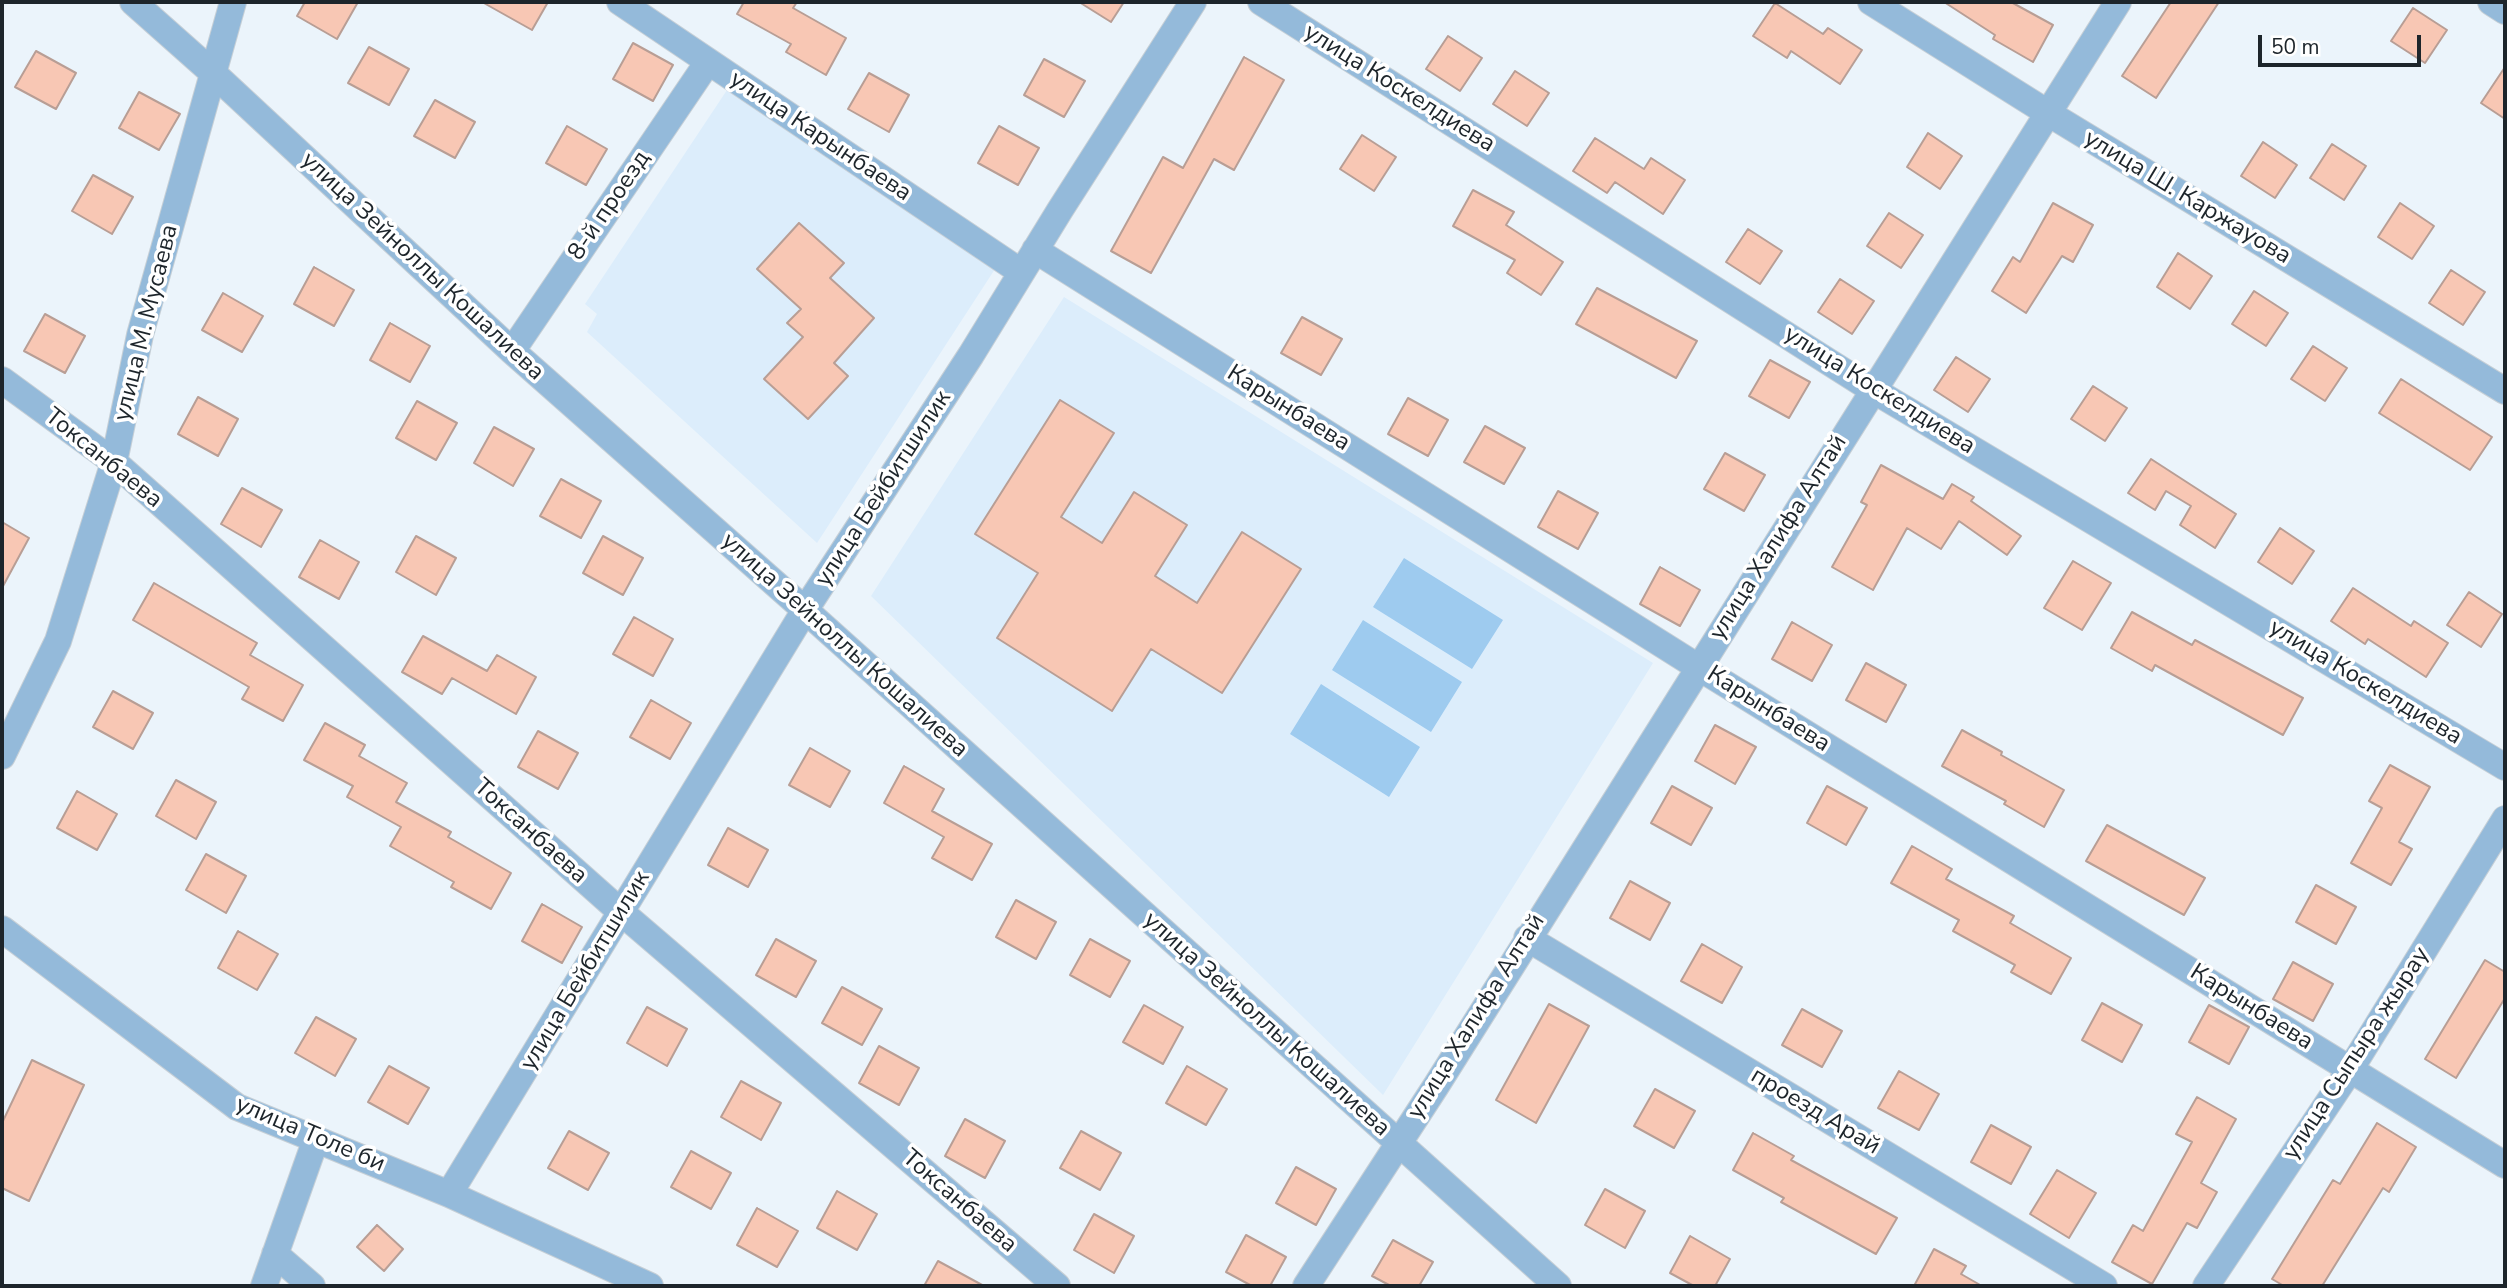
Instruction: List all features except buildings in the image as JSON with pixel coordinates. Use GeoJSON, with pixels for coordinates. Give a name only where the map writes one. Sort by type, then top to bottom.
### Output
{"type":"FeatureCollection","features":[{"type":"Feature","properties":{"kind":"street","name":"улица Зейноллы Кошалиева"},"geometry":{"type":"LineString","coordinates":[[133,2],[512,351],[805,610],[1558,1286]]}},
{"type":"Feature","properties":{"kind":"street","name":"улица М. Мусаева"},"geometry":{"type":"LineString","coordinates":[[2,756],[58,641],[114,462],[140,335],[233,2]]}},
{"type":"Feature","properties":{"kind":"street","name":"улица Карынбаева"},"geometry":{"type":"LineString","coordinates":[[620,2],[708,62],[1028,261]]}},
{"type":"Feature","properties":{"kind":"street","name":"улица Бейбитшилик"},"geometry":{"type":"LineString","coordinates":[[449,1194],[805,610],[971,355],[1193,2]]}},
{"type":"Feature","properties":{"kind":"street","name":"улица Коскелдиева"},"geometry":{"type":"LineString","coordinates":[[1261,2],[1873,390],[2505,767]]}},
{"type":"Feature","properties":{"kind":"street","name":"улица Ш. Каржауова"},"geometry":{"type":"LineString","coordinates":[[1871,2],[2505,391]]}},
{"type":"Feature","properties":{"kind":"street","name":"улица Халифа Алтай"},"geometry":{"type":"LineString","coordinates":[[1306,1286],[1436,1086],[2118,2]]}},
{"type":"Feature","properties":{"kind":"street"},"geometry":{"type":"LineString","coordinates":[[2491,2],[2505,10]]}},
{"type":"Feature","properties":{"kind":"street","name":"8-й проезд"},"geometry":{"type":"LineString","coordinates":[[512,351],[708,62]]}},
{"type":"Feature","properties":{"kind":"street","name":"Карынбаева"},"geometry":{"type":"LineString","coordinates":[[1028,261],[1698,667],[2505,1164]]}},
{"type":"Feature","properties":{"kind":"street","name":"Токсанбаева"},"geometry":{"type":"LineString","coordinates":[[2,380],[114,462],[621,912],[1057,1286]]}},
{"type":"Feature","properties":{"kind":"street","name":"улица Сыпыра жырау"},"geometry":{"type":"LineString","coordinates":[[2206,1286],[2350,1070],[2505,819]]}},
{"type":"Feature","properties":{"kind":"street","name":"улица Толе би"},"geometry":{"type":"LineString","coordinates":[[2,929],[237,1107],[449,1194],[650,1286]]}},
{"type":"Feature","properties":{"kind":"street","name":"проезд Арай"},"geometry":{"type":"LineString","coordinates":[[1527,938],[2104,1286]]}},
{"type":"Feature","properties":{"kind":"street"},"geometry":{"type":"LineString","coordinates":[[264,1286],[316,1139]]}},
{"type":"Feature","properties":{"kind":"street"},"geometry":{"type":"LineString","coordinates":[[275,1254],[308,1285]]}},
{"type":"Feature","properties":{"kind":"shaded area"},"geometry":{"type":"Polygon","coordinates":[[[729,87],[995,269],[817,543],[587,332],[597,314],[585,304],[729,87]]]}},
{"type":"Feature","properties":{"kind":"shaded area"},"geometry":{"type":"Polygon","coordinates":[[[1064,297],[1653,663],[1383,1095],[871,596],[1064,297]]]}},
{"type":"Feature","properties":{"kind":"shaded area"},"geometry":{"type":"Polygon","coordinates":[[[1404,558],[1503,620],[1472,669],[1373,607],[1404,558]]]}},
{"type":"Feature","properties":{"kind":"shaded area"},"geometry":{"type":"Polygon","coordinates":[[[1363,620],[1462,682],[1431,732],[1332,670],[1363,620]]]}},
{"type":"Feature","properties":{"kind":"shaded area"},"geometry":{"type":"Polygon","coordinates":[[[1321,684],[1420,747],[1389,797],[1290,734],[1321,684]]]}}]}
